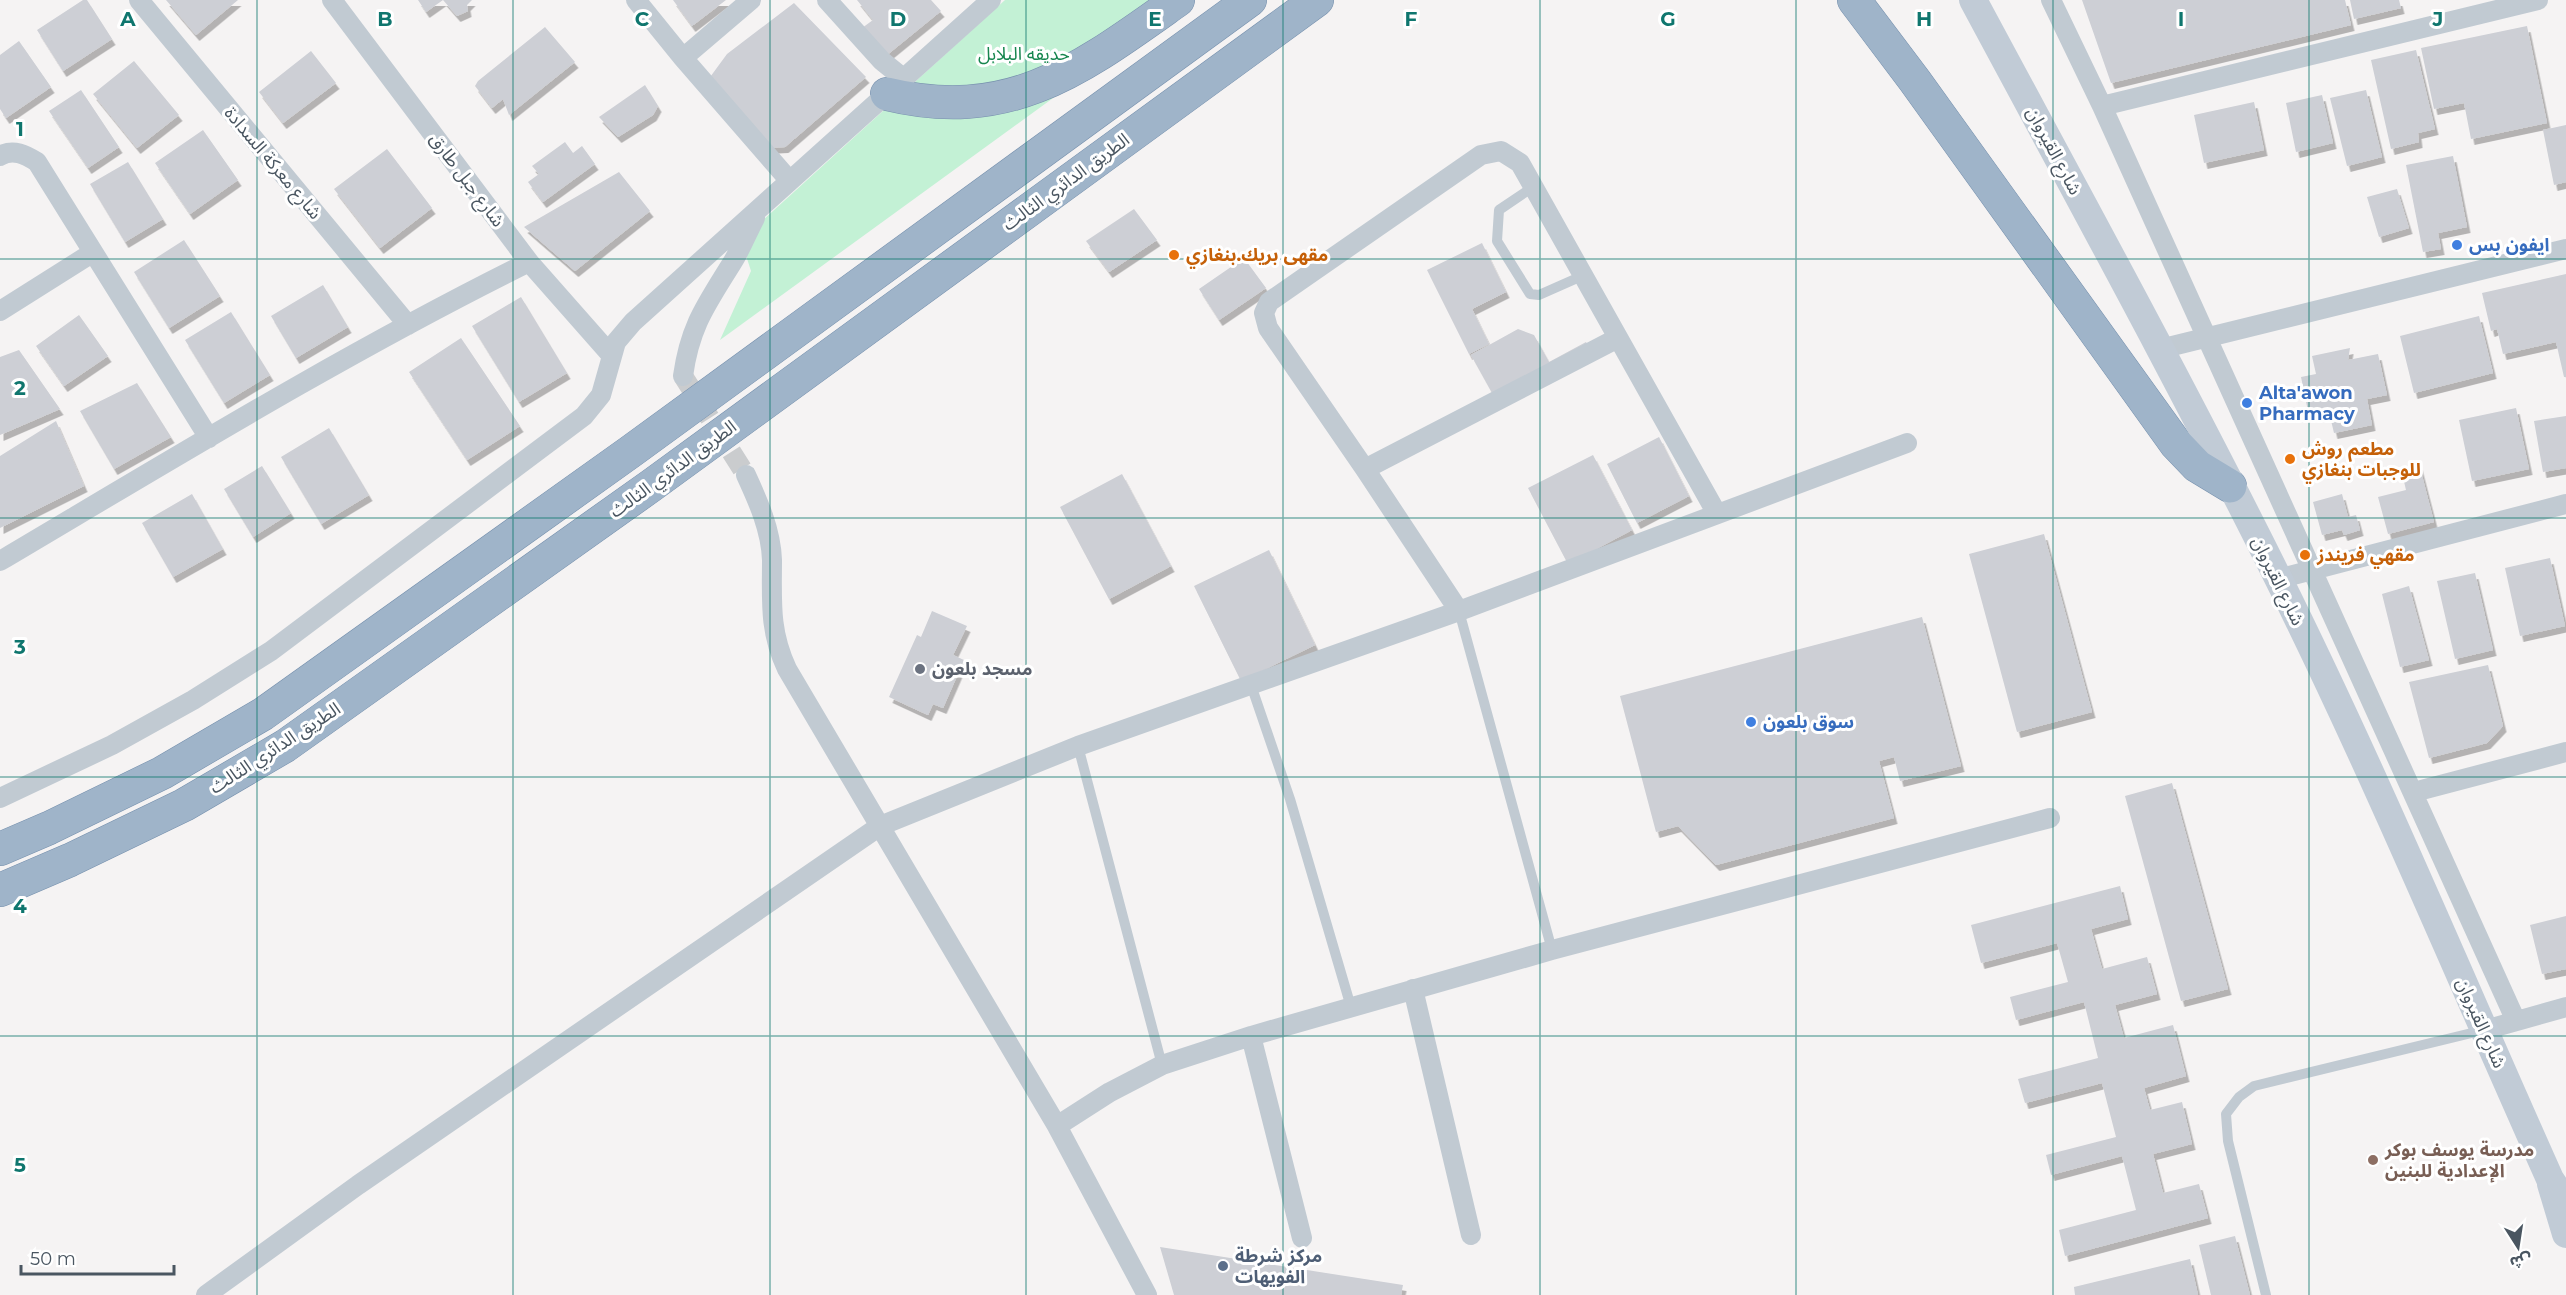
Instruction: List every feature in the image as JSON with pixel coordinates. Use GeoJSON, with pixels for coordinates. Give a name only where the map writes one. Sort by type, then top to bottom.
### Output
{"type":"FeatureCollection","features":[{"type":"Feature","properties":{"kind":"highway"},"geometry":{"type":"LineString","coordinates":[[895,86],[915,101],[953,104],[991,99],[1032,87],[1096,58],[1178,0]]}},
{"type":"Feature","properties":{"kind":"highway","name":"الطريق الدائري الثالث"},"geometry":{"type":"LineString","coordinates":[[0,849],[162,773],[263,714],[640,445],[1251,0]]}},
{"type":"Feature","properties":{"kind":"highway","name":"الطريق الدائري الثالث"},"geometry":{"type":"LineString","coordinates":[[0,890],[70,860],[184,805],[285,746],[652,485],[1317,0]]}},
{"type":"Feature","properties":{"kind":"highway"},"geometry":{"type":"LineString","coordinates":[[1854,0],[1915,81],[2176,444],[2197,466],[2230,486]]}},
{"type":"Feature","properties":{"kind":"main road","name":"شارع القيروان"},"geometry":{"type":"LineString","coordinates":[[1973,0],[2160,349],[2278,579],[2385,803],[2550,1179],[2566,1203]]}},
{"type":"Feature","properties":{"kind":"main road","name":"شارع القيروان"},"geometry":{"type":"LineString","coordinates":[[2550,1179],[2559,1217],[2566,1234]]}},
{"type":"Feature","properties":{"kind":"street","name":"شارع معركة السدادة"},"geometry":{"type":"LineString","coordinates":[[139,0],[408,325]]}},
{"type":"Feature","properties":{"kind":"street","name":"شارع جبل طارق"},"geometry":{"type":"LineString","coordinates":[[332,0],[529,262],[611,355]]}},
{"type":"Feature","properties":{"kind":"street"},"geometry":{"type":"LineString","coordinates":[[636,0],[789,180]]}},
{"type":"Feature","properties":{"kind":"street"},"geometry":{"type":"LineString","coordinates":[[683,58],[751,0]]}},
{"type":"Feature","properties":{"kind":"street"},"geometry":{"type":"LineString","coordinates":[[827,0],[882,61],[895,86]]}},
{"type":"Feature","properties":{"kind":"street"},"geometry":{"type":"LineString","coordinates":[[0,798],[112,745],[193,700],[271,651],[584,416],[601,395],[616,342],[633,321],[990,0]]}},
{"type":"Feature","properties":{"kind":"street"},"geometry":{"type":"LineString","coordinates":[[2051,0],[2102,106],[2516,1021]]}},
{"type":"Feature","properties":{"kind":"street"},"geometry":{"type":"LineString","coordinates":[[2102,106],[2538,0]]}},
{"type":"Feature","properties":{"kind":"street"},"geometry":{"type":"LineString","coordinates":[[1459,611],[1268,328],[1264,313],[1269,302],[1481,155],[1501,151],[1520,163],[1616,339],[1717,514]]}},
{"type":"Feature","properties":{"kind":"street"},"geometry":{"type":"LineString","coordinates":[[0,156],[4,153],[23,153],[37,162],[209,438]]}},
{"type":"Feature","properties":{"kind":"street"},"geometry":{"type":"LineString","coordinates":[[683,376],[688,346],[698,317],[733,261],[760,207]]}},
{"type":"Feature","properties":{"kind":"street"},"geometry":{"type":"LineString","coordinates":[[2160,349],[2566,249]]}},
{"type":"Feature","properties":{"kind":"street"},"geometry":{"type":"LineString","coordinates":[[0,311],[92,253]]}},
{"type":"Feature","properties":{"kind":"street"},"geometry":{"type":"LineString","coordinates":[[0,561],[209,438],[408,325],[529,262]]}},
{"type":"Feature","properties":{"kind":"street"},"geometry":{"type":"LineString","coordinates":[[1365,469],[1616,339]]}},
{"type":"Feature","properties":{"kind":"street"},"geometry":{"type":"LineString","coordinates":[[206,1295],[368,1178],[880,826],[1078,746],[1459,611],[1907,443]]}},
{"type":"Feature","properties":{"kind":"street"},"geometry":{"type":"LineString","coordinates":[[746,475],[763,516],[772,559],[771,604],[777,649],[1058,1126],[1146,1295]]}},
{"type":"Feature","properties":{"kind":"street"},"geometry":{"type":"LineString","coordinates":[[2278,579],[2566,504]]}},
{"type":"Feature","properties":{"kind":"street"},"geometry":{"type":"LineString","coordinates":[[2414,792],[2566,752]]}},
{"type":"Feature","properties":{"kind":"street"},"geometry":{"type":"LineString","coordinates":[[1058,1126],[1110,1092],[1162,1065],[1251,1036],[1552,950],[2050,818]]}},
{"type":"Feature","properties":{"kind":"street"},"geometry":{"type":"LineString","coordinates":[[1413,989],[1471,1235]]}},
{"type":"Feature","properties":{"kind":"street"},"geometry":{"type":"LineString","coordinates":[[2485,1030],[2566,1007]]}},
{"type":"Feature","properties":{"kind":"street"},"geometry":{"type":"LineString","coordinates":[[1251,1036],[1302,1238]]}},
{"type":"Feature","properties":{"kind":"lane"},"geometry":{"type":"LineString","coordinates":[[1533,187],[1499,210],[1497,241],[1530,294],[1539,295],[1582,276]]}},
{"type":"Feature","properties":{"kind":"lane"},"geometry":{"type":"LineString","coordinates":[[1459,611],[1552,950]]}},
{"type":"Feature","properties":{"kind":"lane"},"geometry":{"type":"LineString","coordinates":[[1251,685],[1290,799],[1351,1007]]}},
{"type":"Feature","properties":{"kind":"lane"},"geometry":{"type":"LineString","coordinates":[[1078,746],[1162,1065]]}},
{"type":"Feature","properties":{"kind":"lane"},"geometry":{"type":"LineString","coordinates":[[2266,1295],[2228,1141],[2226,1114],[2239,1097],[2254,1086],[2485,1030]]}},
{"type":"Feature","properties":{"kind":"green space","name":"حديقه البلابل"},"geometry":{"type":"Polygon","coordinates":[[[1005,0],[1188,0],[720,340],[751,271],[741,240],[1005,0]]]}},
{"type":"Feature","properties":{"kind":"building"},"geometry":{"type":"Polygon","coordinates":[[[83,0],[87,0],[112,39],[63,71],[37,30],[83,0]]]}},
{"type":"Feature","properties":{"kind":"building"},"geometry":{"type":"Polygon","coordinates":[[[166,0],[238,0],[196,35],[166,0]]]}},
{"type":"Feature","properties":{"kind":"building"},"geometry":{"type":"Polygon","coordinates":[[[418,0],[443,0],[426,12],[418,0]]]}},
{"type":"Feature","properties":{"kind":"building"},"geometry":{"type":"Polygon","coordinates":[[[443,0],[472,0],[467,5],[468,11],[457,16],[443,0]]]}},
{"type":"Feature","properties":{"kind":"building"},"geometry":{"type":"Polygon","coordinates":[[[673,0],[726,0],[692,26],[673,0]]]}},
{"type":"Feature","properties":{"kind":"building"},"geometry":{"type":"Polygon","coordinates":[[[857,0],[931,0],[941,11],[887,55],[862,28],[873,20],[857,0]]]}},
{"type":"Feature","properties":{"kind":"building"},"geometry":{"type":"Polygon","coordinates":[[[2082,0],[2345,0],[2351,25],[2111,83],[2082,0]]]}},
{"type":"Feature","properties":{"kind":"building"},"geometry":{"type":"Polygon","coordinates":[[[2350,0],[2399,0],[2401,8],[2354,19],[2350,0]]]}},
{"type":"Feature","properties":{"kind":"building"},"geometry":{"type":"Polygon","coordinates":[[[794,3],[866,77],[785,147],[765,148],[705,84],[727,54],[794,3]]]}},
{"type":"Feature","properties":{"kind":"building"},"geometry":{"type":"Polygon","coordinates":[[[2527,26],[2547,123],[2471,139],[2464,103],[2434,109],[2421,48],[2527,26]]]}},
{"type":"Feature","properties":{"kind":"building"},"geometry":{"type":"Polygon","coordinates":[[[545,27],[575,62],[509,115],[503,99],[492,108],[475,86],[478,81],[545,27]]]}},
{"type":"Feature","properties":{"kind":"building"},"geometry":{"type":"Polygon","coordinates":[[[19,41],[51,87],[6,118],[0,109],[0,55],[19,41]]]}},
{"type":"Feature","properties":{"kind":"building"},"geometry":{"type":"Polygon","coordinates":[[[2416,50],[2435,129],[2418,133],[2419,142],[2391,149],[2371,60],[2416,50]]]}},
{"type":"Feature","properties":{"kind":"building"},"geometry":{"type":"Polygon","coordinates":[[[311,51],[336,83],[283,123],[259,92],[311,51]]]}},
{"type":"Feature","properties":{"kind":"building"},"geometry":{"type":"Polygon","coordinates":[[[134,61],[179,115],[137,148],[93,94],[134,61]]]}},
{"type":"Feature","properties":{"kind":"building"},"geometry":{"type":"Polygon","coordinates":[[[645,85],[658,106],[653,115],[618,137],[599,117],[645,85]]]}},
{"type":"Feature","properties":{"kind":"building"},"geometry":{"type":"Polygon","coordinates":[[[81,90],[119,147],[88,168],[49,111],[81,90]]]}},
{"type":"Feature","properties":{"kind":"building"},"geometry":{"type":"Polygon","coordinates":[[[2366,90],[2382,157],[2347,166],[2330,98],[2366,90]]]}},
{"type":"Feature","properties":{"kind":"building"},"geometry":{"type":"Polygon","coordinates":[[[2322,95],[2333,143],[2296,152],[2286,103],[2322,95]]]}},
{"type":"Feature","properties":{"kind":"building"},"geometry":{"type":"Polygon","coordinates":[[[2254,102],[2264,150],[2204,163],[2194,115],[2254,102]]]}},
{"type":"Feature","properties":{"kind":"building"},"geometry":{"type":"Polygon","coordinates":[[[2566,125],[2566,182],[2554,185],[2543,130],[2566,125]]]}},
{"type":"Feature","properties":{"kind":"building"},"geometry":{"type":"Polygon","coordinates":[[[203,130],[238,180],[190,214],[155,163],[203,130]]]}},
{"type":"Feature","properties":{"kind":"building"},"geometry":{"type":"Polygon","coordinates":[[[565,142],[573,153],[582,146],[595,164],[543,202],[528,182],[539,174],[532,166],[565,142]]]}},
{"type":"Feature","properties":{"kind":"building"},"geometry":{"type":"Polygon","coordinates":[[[387,149],[432,208],[380,248],[334,189],[387,149]]]}},
{"type":"Feature","properties":{"kind":"building"},"geometry":{"type":"Polygon","coordinates":[[[2453,156],[2467,227],[2438,233],[2441,249],[2423,252],[2406,165],[2453,156]]]}},
{"type":"Feature","properties":{"kind":"building"},"geometry":{"type":"Polygon","coordinates":[[[128,162],[163,219],[125,242],[90,184],[128,162]]]}},
{"type":"Feature","properties":{"kind":"building"},"geometry":{"type":"Polygon","coordinates":[[[619,172],[650,211],[575,271],[524,227],[619,172]]]}},
{"type":"Feature","properties":{"kind":"building"},"geometry":{"type":"Polygon","coordinates":[[[2397,189],[2409,228],[2379,237],[2367,197],[2397,189]]]}},
{"type":"Feature","properties":{"kind":"building"},"geometry":{"type":"Polygon","coordinates":[[[1134,209],[1157,240],[1109,272],[1086,241],[1134,209]]]}},
{"type":"Feature","properties":{"kind":"building"},"geometry":{"type":"Polygon","coordinates":[[[184,240],[220,296],[169,328],[134,272],[184,240]]]}},
{"type":"Feature","properties":{"kind":"building"},"geometry":{"type":"Polygon","coordinates":[[[1482,243],[1506,292],[1472,309],[1489,344],[1469,354],[1427,270],[1482,243]]]}},
{"type":"Feature","properties":{"kind":"building"},"geometry":{"type":"Polygon","coordinates":[[[1244,258],[1266,288],[1219,320],[1199,289],[1244,258]]]}},
{"type":"Feature","properties":{"kind":"building"},"geometry":{"type":"Polygon","coordinates":[[[2566,274],[2566,377],[2564,377],[2556,342],[2503,354],[2497,329],[2491,331],[2482,293],[2566,274]]]}},
{"type":"Feature","properties":{"kind":"building"},"geometry":{"type":"Polygon","coordinates":[[[323,285],[348,327],[296,358],[271,316],[323,285]]]}},
{"type":"Feature","properties":{"kind":"building"},"geometry":{"type":"Polygon","coordinates":[[[521,297],[567,373],[519,402],[472,326],[521,297]]]}},
{"type":"Feature","properties":{"kind":"building"},"geometry":{"type":"Polygon","coordinates":[[[231,312],[270,375],[224,403],[185,340],[231,312]]]}},
{"type":"Feature","properties":{"kind":"building"},"geometry":{"type":"Polygon","coordinates":[[[79,315],[108,356],[64,386],[36,346],[79,315]]]}},
{"type":"Feature","properties":{"kind":"building"},"geometry":{"type":"Polygon","coordinates":[[[2479,316],[2493,373],[2414,393],[2400,336],[2479,316]]]}},
{"type":"Feature","properties":{"kind":"building"},"geometry":{"type":"Polygon","coordinates":[[[1518,329],[1534,335],[1549,362],[1586,342],[1590,349],[1496,400],[1471,355],[1518,329]]]}},
{"type":"Feature","properties":{"kind":"building"},"geometry":{"type":"Polygon","coordinates":[[[461,338],[520,426],[467,460],[409,372],[461,338]]]}},
{"type":"Feature","properties":{"kind":"building"},"geometry":{"type":"Polygon","coordinates":[[[2350,348],[2348,360],[2378,354],[2387,395],[2367,399],[2372,425],[2334,433],[2329,412],[2309,416],[2301,377],[2316,374],[2312,356],[2350,348]]]}},
{"type":"Feature","properties":{"kind":"building"},"geometry":{"type":"Polygon","coordinates":[[[19,350],[60,409],[0,435],[0,357],[19,350]]]}},
{"type":"Feature","properties":{"kind":"building"},"geometry":{"type":"Polygon","coordinates":[[[137,383],[171,437],[114,469],[80,411],[137,383]]]}},
{"type":"Feature","properties":{"kind":"building"},"geometry":{"type":"Polygon","coordinates":[[[2516,408],[2529,469],[2472,481],[2459,420],[2516,408]]]}},
{"type":"Feature","properties":{"kind":"building"},"geometry":{"type":"Polygon","coordinates":[[[2566,416],[2566,468],[2543,472],[2534,421],[2566,416]]]}},
{"type":"Feature","properties":{"kind":"building"},"geometry":{"type":"Polygon","coordinates":[[[56,421],[84,486],[0,528],[0,456],[56,421]]]}},
{"type":"Feature","properties":{"kind":"building"},"geometry":{"type":"Polygon","coordinates":[[[329,428],[369,495],[321,524],[281,457],[329,428]]]}},
{"type":"Feature","properties":{"kind":"building"},"geometry":{"type":"Polygon","coordinates":[[[1659,437],[1689,496],[1637,523],[1607,464],[1659,437]]]}},
{"type":"Feature","properties":{"kind":"building"},"geometry":{"type":"Polygon","coordinates":[[[1593,455],[1632,530],[1568,564],[1528,488],[1593,455]]]}},
{"type":"Feature","properties":{"kind":"building"},"geometry":{"type":"Polygon","coordinates":[[[2419,464],[2434,522],[2388,534],[2378,497],[2406,490],[2401,469],[2419,464]]]}},
{"type":"Feature","properties":{"kind":"building"},"geometry":{"type":"Polygon","coordinates":[[[262,466],[291,513],[253,537],[224,489],[262,466]]]}},
{"type":"Feature","properties":{"kind":"building"},"geometry":{"type":"Polygon","coordinates":[[[1122,474],[1171,566],[1109,599],[1060,507],[1122,474]]]}},
{"type":"Feature","properties":{"kind":"building"},"geometry":{"type":"Polygon","coordinates":[[[192,494],[223,549],[173,577],[142,523],[192,494]]]}},
{"type":"Feature","properties":{"kind":"building"},"geometry":{"type":"Polygon","coordinates":[[[2342,494],[2348,517],[2356,515],[2360,530],[2344,535],[2342,530],[2322,535],[2313,502],[2342,494]]]}},
{"type":"Feature","properties":{"kind":"building"},"geometry":{"type":"Polygon","coordinates":[[[2044,534],[2092,712],[2017,732],[1969,554],[2044,534]]]}},
{"type":"Feature","properties":{"kind":"building"},"geometry":{"type":"Polygon","coordinates":[[[1269,550],[1315,645],[1241,681],[1194,586],[1269,550]]]}},
{"type":"Feature","properties":{"kind":"building"},"geometry":{"type":"Polygon","coordinates":[[[2550,558],[2565,626],[2520,636],[2505,568],[2550,558]]]}},
{"type":"Feature","properties":{"kind":"building"},"geometry":{"type":"Polygon","coordinates":[[[2475,573],[2493,650],[2455,659],[2437,581],[2475,573]]]}},
{"type":"Feature","properties":{"kind":"building"},"geometry":{"type":"Polygon","coordinates":[[[2409,586],[2429,660],[2400,667],[2382,594],[2409,586]]]}},
{"type":"Feature","properties":{"kind":"building"},"geometry":{"type":"Polygon","coordinates":[[[932,611],[967,626],[953,655],[964,660],[943,708],[933,704],[928,715],[889,697],[917,635],[921,637],[932,611]]]}},
{"type":"Feature","properties":{"kind":"building"},"geometry":{"type":"Polygon","coordinates":[[[1922,617],[1961,766],[1900,781],[1894,757],[1879,761],[1894,818],[1716,865],[1678,826],[1656,832],[1620,696],[1922,617]]]}},
{"type":"Feature","properties":{"kind":"building"},"geometry":{"type":"Polygon","coordinates":[[[2488,665],[2503,726],[2487,743],[2429,758],[2409,682],[2488,665]]]}},
{"type":"Feature","properties":{"kind":"building"},"geometry":{"type":"Polygon","coordinates":[[[2172,783],[2228,989],[2181,1001],[2125,796],[2172,783]]]}},
{"type":"Feature","properties":{"kind":"building"},"geometry":{"type":"Polygon","coordinates":[[[2120,886],[2128,919],[2091,929],[2102,969],[2147,957],[2157,994],[2115,1005],[2124,1038],[2173,1025],[2186,1076],[2144,1088],[2150,1110],[2182,1102],[2192,1144],[2153,1154],[2163,1193],[2199,1184],[2208,1218],[2065,1256],[2059,1230],[2136,1210],[2122,1156],[2051,1175],[2046,1155],[2116,1137],[2102,1083],[2025,1103],[2018,1079],[2098,1058],[2084,1002],[2016,1020],[2010,997],[2068,982],[2057,943],[1981,963],[1971,925],[2120,886]]]}},
{"type":"Feature","properties":{"kind":"building"},"geometry":{"type":"Polygon","coordinates":[[[2566,916],[2566,969],[2542,974],[2530,925],[2566,916]]]}},
{"type":"Feature","properties":{"kind":"building"},"geometry":{"type":"Polygon","coordinates":[[[2235,1236],[2250,1295],[2211,1295],[2199,1245],[2235,1236]]]}},
{"type":"Feature","properties":{"kind":"building","name":"مركز شرطة الفويهات"},"geometry":{"type":"Polygon","coordinates":[[[1160,1247],[1403,1285],[1401,1295],[1174,1295],[1160,1247]]]}},
{"type":"Feature","properties":{"kind":"building"},"geometry":{"type":"Polygon","coordinates":[[[2190,1259],[2198,1295],[2075,1295],[2074,1287],[2190,1259]]]}},
{"type":"Feature","properties":{"kind":"tunnel"},"geometry":{"type":"LineString","coordinates":[[683,376],[746,475]]}},
{"type":"Feature","properties":{"kind":"place","name":"ايفون بس"},"geometry":{"type":"Point","coordinates":[2457,245]}},
{"type":"Feature","properties":{"kind":"place","name":"مقهى بريك.بنغازي"},"geometry":{"type":"Point","coordinates":[1174,255]}},
{"type":"Feature","properties":{"kind":"place","name":"Alta'awon Pharmacy"},"geometry":{"type":"Point","coordinates":[2247,403]}},
{"type":"Feature","properties":{"kind":"place","name":"مطعم روش للوجبات بنغازي"},"geometry":{"type":"Point","coordinates":[2290,459]}},
{"type":"Feature","properties":{"kind":"place","name":"مقهي فريندز"},"geometry":{"type":"Point","coordinates":[2305,555]}},
{"type":"Feature","properties":{"kind":"place","name":"مسجد بلعون"},"geometry":{"type":"Point","coordinates":[920,669]}},
{"type":"Feature","properties":{"kind":"place","name":"سوق بلعون"},"geometry":{"type":"Point","coordinates":[1751,722]}},
{"type":"Feature","properties":{"kind":"place","name":"مدرسة يوسف بوكر الإعدادية للبنين"},"geometry":{"type":"Point","coordinates":[2373,1160]}},
{"type":"Feature","properties":{"kind":"place","name":"مركز شرطة الفويهات"},"geometry":{"type":"Point","coordinates":[1223,1266]}}]}
